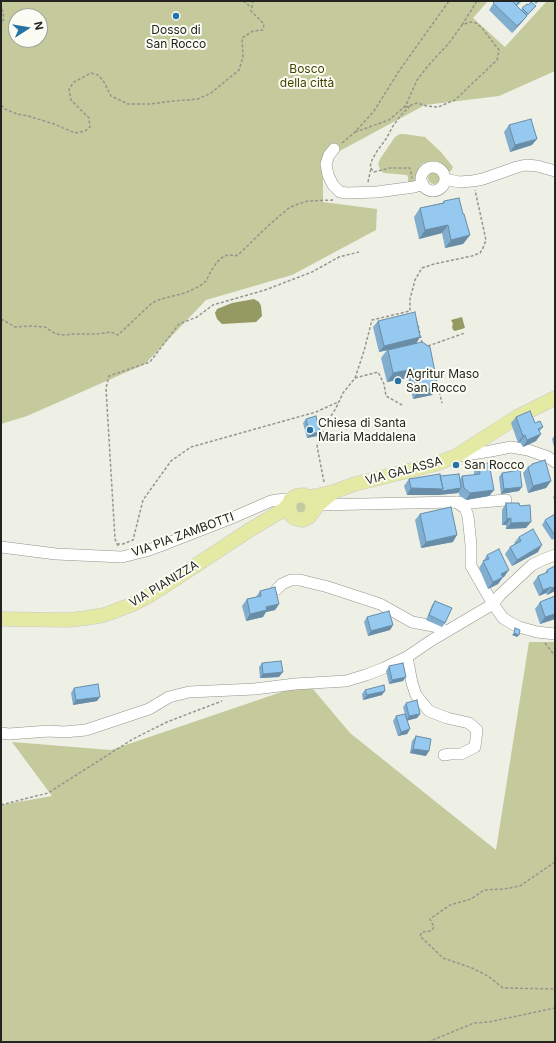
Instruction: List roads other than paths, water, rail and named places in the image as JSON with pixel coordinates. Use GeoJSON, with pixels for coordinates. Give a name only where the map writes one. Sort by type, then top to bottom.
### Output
{"type":"FeatureCollection","features":[{"type":"Feature","properties":{"kind":"main road","name":"VIA GALASSA"},"geometry":{"type":"LineString","coordinates":[[307,497],[332,492],[355,484],[436,464],[456,456],[517,417],[555,398]]}},
{"type":"Feature","properties":{"kind":"main road","name":"VIA GALASSA"},"geometry":{"type":"LineString","coordinates":[[315,510],[332,492]]}},
{"type":"Feature","properties":{"kind":"main road","name":"VIA PIANIZZA"},"geometry":{"type":"LineString","coordinates":[[1,619],[69,620],[86,618],[116,611],[145,598],[248,530],[283,510],[296,496],[300,495],[307,497]]}},
{"type":"Feature","properties":{"kind":"main road"},"geometry":{"type":"LineString","coordinates":[[307,497],[312,502],[315,510]]}},
{"type":"Feature","properties":{"kind":"main road"},"geometry":{"type":"LineString","coordinates":[[290,502],[289,512],[294,518]]}},
{"type":"Feature","properties":{"kind":"main road","name":"VIA PIANIZZA"},"geometry":{"type":"LineString","coordinates":[[268,519],[294,518],[302,520],[309,517],[315,510]]}},
{"type":"Feature","properties":{"kind":"street"},"geometry":{"type":"LineString","coordinates":[[334,149],[329,155],[326,164],[328,176],[333,185],[340,192],[371,192],[419,186],[429,190],[437,190],[443,185],[445,179],[443,173],[437,168],[429,168],[423,173],[419,186]]}},
{"type":"Feature","properties":{"kind":"street"},"geometry":{"type":"LineString","coordinates":[[445,179],[459,182],[473,180],[526,165],[542,167],[555,171]]}},
{"type":"Feature","properties":{"kind":"street"},"geometry":{"type":"LineString","coordinates":[[456,456],[511,447],[528,450],[548,457],[555,462]]}},
{"type":"Feature","properties":{"kind":"street"},"geometry":{"type":"LineString","coordinates":[[332,492],[345,504]]}},
{"type":"Feature","properties":{"kind":"street","name":"VIA PIA ZAMBOTTI"},"geometry":{"type":"LineString","coordinates":[[1,547],[56,554],[122,557],[154,549],[276,499],[285,499],[290,502]]}},
{"type":"Feature","properties":{"kind":"street"},"geometry":{"type":"LineString","coordinates":[[315,510],[345,504],[470,503],[506,500]]}},
{"type":"Feature","properties":{"kind":"street"},"geometry":{"type":"LineString","coordinates":[[456,502],[464,508],[468,516],[471,545],[471,566],[503,618],[519,627],[537,632],[555,634]]}},
{"type":"Feature","properties":{"kind":"street"},"geometry":{"type":"LineString","coordinates":[[1,733],[9,734],[86,730],[149,709],[169,697],[189,692],[255,689],[295,684],[346,681],[378,671],[407,657],[446,631],[493,604],[500,595],[532,565],[555,555]]}},
{"type":"Feature","properties":{"kind":"street"},"geometry":{"type":"LineString","coordinates":[[277,589],[282,584],[291,580],[300,580],[360,597],[380,604],[412,622],[438,627],[446,631]]}},
{"type":"Feature","properties":{"kind":"street"},"geometry":{"type":"LineString","coordinates":[[407,657],[416,695],[430,711],[448,718],[469,723],[477,730],[475,747],[462,754],[444,755]]}},
{"type":"Feature","properties":{"kind":"place","name":"Dosso di San Rocco"},"geometry":{"type":"Point","coordinates":[176,16]}},
{"type":"Feature","properties":{"kind":"place","name":"Agritur Maso San Rocco"},"geometry":{"type":"Point","coordinates":[398,381]}},
{"type":"Feature","properties":{"kind":"place","name":"Chiesa di Santa Maria Maddalena"},"geometry":{"type":"Point","coordinates":[310,430]}},
{"type":"Feature","properties":{"kind":"place","name":"San Rocco"},"geometry":{"type":"Point","coordinates":[456,465]}},
{"type":"Feature","properties":{"kind":"park label","name":"Bosco della città"},"geometry":{"type":"Point","coordinates":[307,76]}}]}
